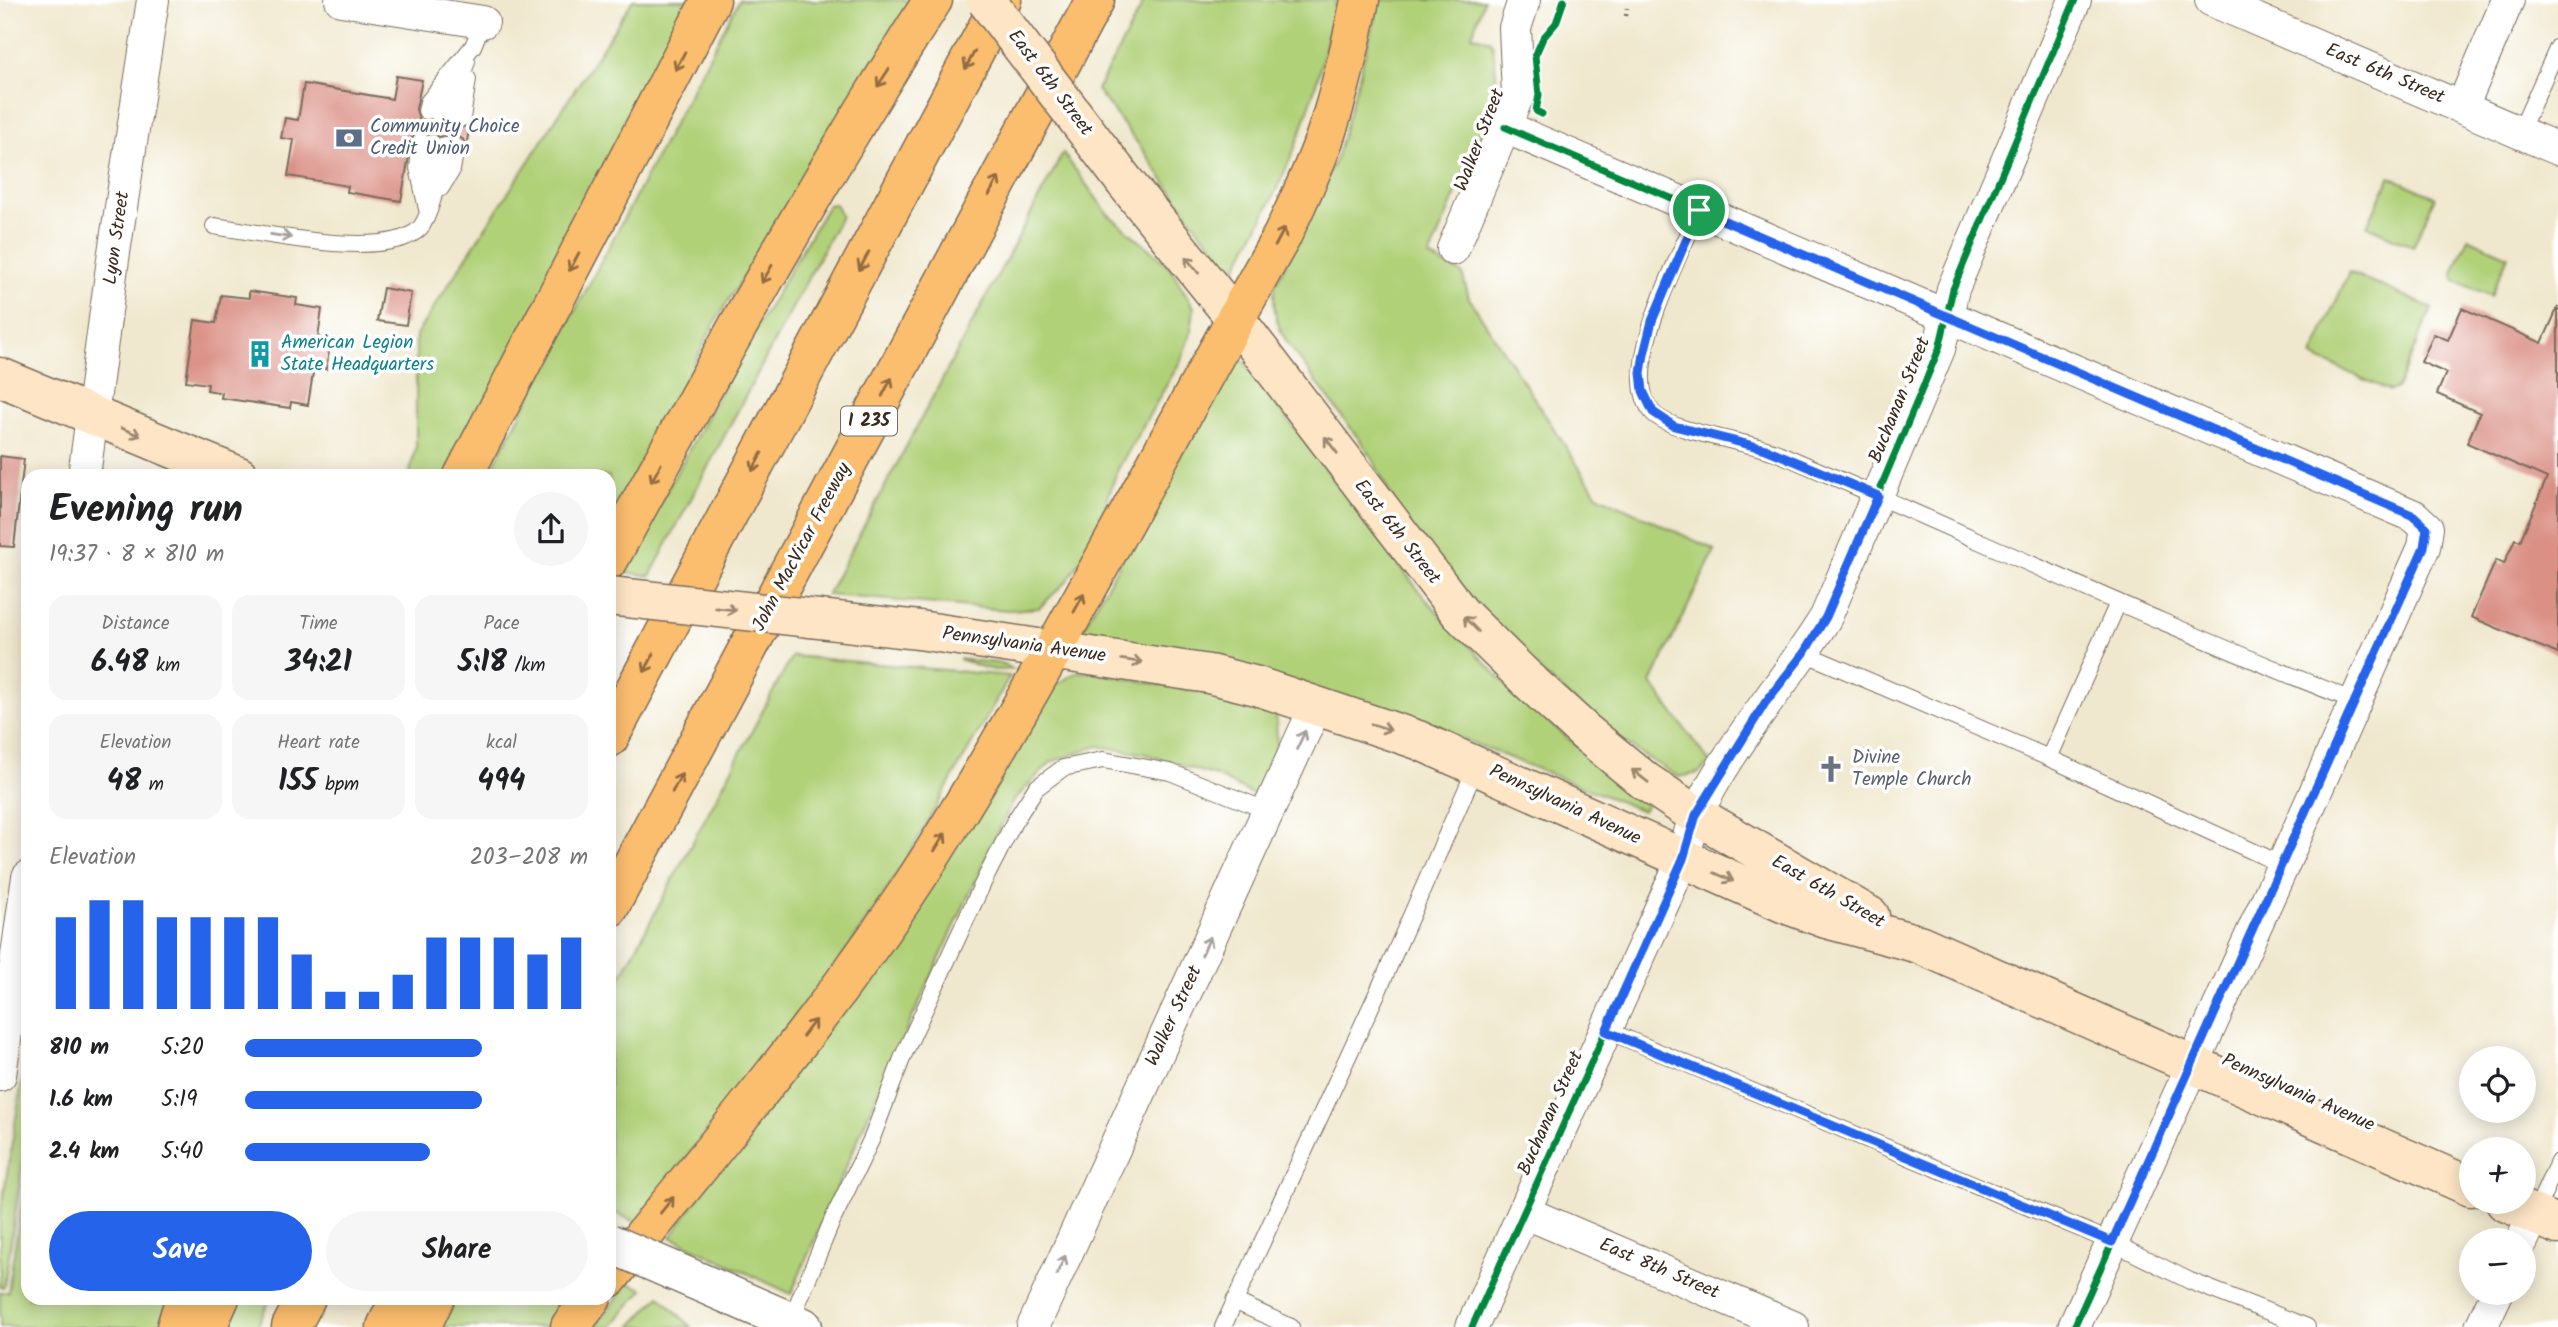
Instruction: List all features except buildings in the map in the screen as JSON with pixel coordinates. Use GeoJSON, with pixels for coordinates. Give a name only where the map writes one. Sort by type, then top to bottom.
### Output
{"type":"FeatureCollection","features":[{"type":"Feature","properties":{"kind":"highway"},"geometry":{"type":"LineString","coordinates":[[467,469],[711,0]]}},
{"type":"Feature","properties":{"kind":"highway"},"geometry":{"type":"LineString","coordinates":[[616,547],[724,349],[846,137],[933,0]]}},
{"type":"Feature","properties":{"kind":"highway"},"geometry":{"type":"LineString","coordinates":[[616,725],[1002,0]]}},
{"type":"Feature","properties":{"kind":"highway","name":"John MacVicar Freeway"},"geometry":{"type":"LineString","coordinates":[[616,895],[1095,0]]}},
{"type":"Feature","properties":{"kind":"highway"},"geometry":{"type":"LineString","coordinates":[[616,1269],[806,1033],[866,953],[981,775],[1282,236],[1310,176],[1330,120],[1360,0]]}},
{"type":"Feature","properties":{"kind":"highway"},"geometry":{"type":"LineString","coordinates":[[616,908],[645,843]]}},
{"type":"Feature","properties":{"kind":"highway"},"geometry":{"type":"LineString","coordinates":[[176,1327],[183,1305]]}},
{"type":"Feature","properties":{"kind":"highway"},"geometry":{"type":"LineString","coordinates":[[207,1327],[217,1305]]}},
{"type":"Feature","properties":{"kind":"highway"},"geometry":{"type":"LineString","coordinates":[[291,1327],[302,1305]]}},
{"type":"Feature","properties":{"kind":"highway"},"geometry":{"type":"LineString","coordinates":[[386,1327],[397,1305]]}},
{"type":"Feature","properties":{"kind":"highway"},"geometry":{"type":"LineString","coordinates":[[421,1327],[432,1305]]}},
{"type":"Feature","properties":{"kind":"highway"},"geometry":{"type":"LineString","coordinates":[[570,1327],[587,1305]]}},
{"type":"Feature","properties":{"kind":"main road","name":"East 6th Street"},"geometry":{"type":"LineString","coordinates":[[986,0],[1125,182],[1235,318],[1460,613],[1585,732],[1646,781],[1696,815],[1919,944]]}},
{"type":"Feature","properties":{"kind":"main road"},"geometry":{"type":"LineString","coordinates":[[0,377],[222,469]]}},
{"type":"Feature","properties":{"kind":"main road","name":"Pennsylvania Avenue"},"geometry":{"type":"LineString","coordinates":[[616,597],[919,630],[1209,674],[1257,686],[1418,740],[1477,764],[1785,904],[1826,919],[1919,944],[2459,1182]]}},
{"type":"Feature","properties":{"kind":"street","name":"Lyon Street"},"geometry":{"type":"LineString","coordinates":[[85,469],[153,0]]}},
{"type":"Feature","properties":{"kind":"street"},"geometry":{"type":"LineString","coordinates":[[341,0],[478,34]]}},
{"type":"Feature","properties":{"kind":"street","name":"Walker Street"},"geometry":{"type":"LineString","coordinates":[[1453,248],[1518,95],[1515,28],[1524,0]]}},
{"type":"Feature","properties":{"kind":"street","name":"Buchanan Street"},"geometry":{"type":"LineString","coordinates":[[1472,1327],[1683,859],[1696,815],[1765,703],[1804,653],[1826,617],[1939,349],[1953,289],[2075,0]]}},
{"type":"Feature","properties":{"kind":"street","name":"East 6th Street"},"geometry":{"type":"LineString","coordinates":[[2211,0],[2558,149]]}},
{"type":"Feature","properties":{"kind":"street"},"geometry":{"type":"LineString","coordinates":[[2462,107],[2508,0]]}},
{"type":"Feature","properties":{"kind":"street"},"geometry":{"type":"LineString","coordinates":[[1505,127],[2414,516],[2427,528],[2424,547],[2074,1327]]}},
{"type":"Feature","properties":{"kind":"street","name":"Walker Street"},"geometry":{"type":"LineString","coordinates":[[1033,1327],[1316,706]]}},
{"type":"Feature","properties":{"kind":"street"},"geometry":{"type":"LineString","coordinates":[[0,1075],[21,934]]}},
{"type":"Feature","properties":{"kind":"street","name":"East 8th Street"},"geometry":{"type":"LineString","coordinates":[[1524,1212],[1793,1327]]}},
{"type":"Feature","properties":{"kind":"street"},"geometry":{"type":"LineString","coordinates":[[616,1246],[796,1324]]}},
{"type":"Feature","properties":{"kind":"street"},"geometry":{"type":"LineString","coordinates":[[2482,1327],[2492,1305]]}},
{"type":"Feature","properties":{"kind":"lane"},"geometry":{"type":"LineString","coordinates":[[478,34],[443,114],[428,102],[478,34]]}},
{"type":"Feature","properties":{"kind":"lane"},"geometry":{"type":"LineString","coordinates":[[2520,132],[2558,47]]}},
{"type":"Feature","properties":{"kind":"lane"},"geometry":{"type":"LineString","coordinates":[[214,226],[317,242],[390,242],[409,237],[422,225],[452,170],[439,144],[428,170],[428,212]]}},
{"type":"Feature","properties":{"kind":"lane"},"geometry":{"type":"LineString","coordinates":[[1699,210],[1652,321],[1644,354],[1641,373],[1643,391],[1653,412],[1674,426],[1766,449],[2118,603],[2355,701]]}},
{"type":"Feature","properties":{"kind":"lane"},"geometry":{"type":"LineString","coordinates":[[2049,758],[2118,603]]}},
{"type":"Feature","properties":{"kind":"lane"},"geometry":{"type":"LineString","coordinates":[[1804,653],[2049,758],[2283,865]]}},
{"type":"Feature","properties":{"kind":"lane"},"geometry":{"type":"LineString","coordinates":[[796,1324],[832,1221],[872,1138],[903,1056],[983,883],[1014,822],[1036,788],[1063,768],[1103,760],[1170,772],[1268,811]]}},
{"type":"Feature","properties":{"kind":"lane"},"geometry":{"type":"LineString","coordinates":[[1223,1327],[1380,987],[1477,764]]}},
{"type":"Feature","properties":{"kind":"lane"},"geometry":{"type":"LineString","coordinates":[[1606,1031],[2112,1242],[2190,1280],[2306,1327]]}},
{"type":"Feature","properties":{"kind":"lane"},"geometry":{"type":"LineString","coordinates":[[2530,1221],[2558,1162]]}},
{"type":"Feature","properties":{"kind":"lane"},"geometry":{"type":"LineString","coordinates":[[1234,1301],[1292,1327]]}},
{"type":"Feature","properties":{"kind":"path"},"geometry":{"type":"LineString","coordinates":[[1626,16],[1627,8]]}},
{"type":"Feature","properties":{"kind":"green space"},"geometry":{"type":"Polygon","coordinates":[[[633,0],[696,0],[451,469],[411,469],[416,447],[416,335],[633,0]]]}},
{"type":"Feature","properties":{"kind":"green space"},"geometry":{"type":"Polygon","coordinates":[[[739,0],[913,0],[713,326],[616,516],[616,469],[492,469],[739,0]]]}},
{"type":"Feature","properties":{"kind":"green space"},"geometry":{"type":"Polygon","coordinates":[[[1145,0],[1336,0],[1319,73],[1296,145],[1266,211],[1232,275],[1212,244],[1201,233],[1097,90],[1145,0]]]}},
{"type":"Feature","properties":{"kind":"green space"},"geometry":{"type":"Polygon","coordinates":[[[1380,0],[1484,0],[1472,35],[1491,41],[1493,46],[1498,94],[1429,257],[1462,273],[1469,298],[1597,495],[1715,550],[1651,683],[1710,763],[1699,773],[1678,777],[1626,744],[1545,676],[1461,587],[1398,510],[1370,454],[1286,341],[1280,328],[1275,308],[1275,286],[1337,156],[1380,0]]]}},
{"type":"Feature","properties":{"kind":"green space"},"geometry":{"type":"Polygon","coordinates":[[[1063,153],[1108,214],[1169,266],[1194,308],[1191,332],[1181,360],[1118,469],[1092,542],[1068,580],[1039,608],[1008,610],[827,595],[1063,153]]]}},
{"type":"Feature","properties":{"kind":"green space"},"geometry":{"type":"Polygon","coordinates":[[[2390,177],[2435,197],[2413,247],[2367,226],[2390,177]]]}},
{"type":"Feature","properties":{"kind":"green space"},"geometry":{"type":"Polygon","coordinates":[[[835,204],[841,216],[650,576],[623,572],[737,361],[828,205],[835,204]]]}},
{"type":"Feature","properties":{"kind":"green space"},"geometry":{"type":"Polygon","coordinates":[[[2468,238],[2508,256],[2491,296],[2455,281],[2453,273],[2468,238]]]}},
{"type":"Feature","properties":{"kind":"green space"},"geometry":{"type":"Polygon","coordinates":[[[2349,272],[2432,308],[2397,388],[2390,391],[2312,356],[2349,272]]]}},
{"type":"Feature","properties":{"kind":"green space"},"geometry":{"type":"Polygon","coordinates":[[[1236,357],[1240,357],[1423,596],[1511,690],[1647,805],[1643,811],[1465,740],[1350,700],[1086,638],[1082,630],[1236,357]]]}},
{"type":"Feature","properties":{"kind":"green space"},"geometry":{"type":"Polygon","coordinates":[[[792,656],[1010,676],[905,862],[843,956],[636,1222],[616,1213],[616,986],[792,656]]]}},
{"type":"Feature","properties":{"kind":"green space"},"geometry":{"type":"Polygon","coordinates":[[[959,659],[1004,664],[1012,669],[992,669],[959,659]]]}},
{"type":"Feature","properties":{"kind":"green space"},"geometry":{"type":"Polygon","coordinates":[[[1077,672],[1093,672],[1211,694],[1276,713],[1277,745],[1256,796],[1216,776],[1145,754],[1098,746],[1051,762],[1012,802],[884,1079],[791,1294],[671,1237],[1053,687],[1077,672]]]}},
{"type":"Feature","properties":{"kind":"green space"},"geometry":{"type":"Polygon","coordinates":[[[21,1088],[21,1176],[4,1287],[0,1287],[0,1217],[21,1088]]]}},
{"type":"Feature","properties":{"kind":"green space"},"geometry":{"type":"Polygon","coordinates":[[[21,1208],[21,1305],[166,1305],[159,1327],[0,1327],[0,1292],[8,1292],[21,1208]]]}},
{"type":"Feature","properties":{"kind":"green space"},"geometry":{"type":"Polygon","coordinates":[[[628,1283],[643,1289],[611,1327],[595,1327],[612,1305],[616,1305],[616,1299],[628,1283]]]}},
{"type":"Feature","properties":{"kind":"green space"},"geometry":{"type":"Polygon","coordinates":[[[660,1296],[691,1327],[631,1327],[660,1296]]]}},
{"type":"Feature","properties":{"kind":"green space"},"geometry":{"type":"Polygon","coordinates":[[[233,1305],[267,1305],[257,1327],[224,1327],[233,1305]]]}},
{"type":"Feature","properties":{"kind":"green space"},"geometry":{"type":"Polygon","coordinates":[[[450,1305],[568,1305],[551,1327],[439,1327],[450,1305]]]}},
{"type":"Feature","properties":{"kind":"cycle path"},"geometry":{"type":"LineString","coordinates":[[1542,114],[1536,111],[1539,95],[1535,56],[1543,38],[1556,23],[1564,0]]}},
{"type":"Feature","properties":{"kind":"cycle path"},"geometry":{"type":"LineString","coordinates":[[1472,1327],[1683,859],[1697,813],[1742,737],[1826,617],[1939,349],[1953,289],[2075,0]]}},
{"type":"Feature","properties":{"kind":"cycle path"},"geometry":{"type":"LineString","coordinates":[[1505,127],[2414,516],[2427,528],[2424,547],[2074,1327]]}},
{"type":"Feature","properties":{"kind":"place","name":"Community Choice Credit Union"},"geometry":{"type":"Point","coordinates":[349,138]}},
{"type":"Feature","properties":{"kind":"place","name":"American Legion State Headquarters"},"geometry":{"type":"Point","coordinates":[260,354]}},
{"type":"Feature","properties":{"kind":"place","name":"Divine Temple Church"},"geometry":{"type":"Point","coordinates":[1831,769]}},
{"type":"Feature","properties":{"kind":"route"},"geometry":{"type":"LineString","coordinates":[[1699,210],[2414,516],[2427,528],[2424,547],[2112,1242],[1606,1031],[1683,859],[1696,815],[1765,703],[1804,653],[1826,617],[1878,496],[1766,449],[1674,426],[1653,412],[1643,391],[1641,373],[1644,354],[1652,321],[1699,210]]}}]}
